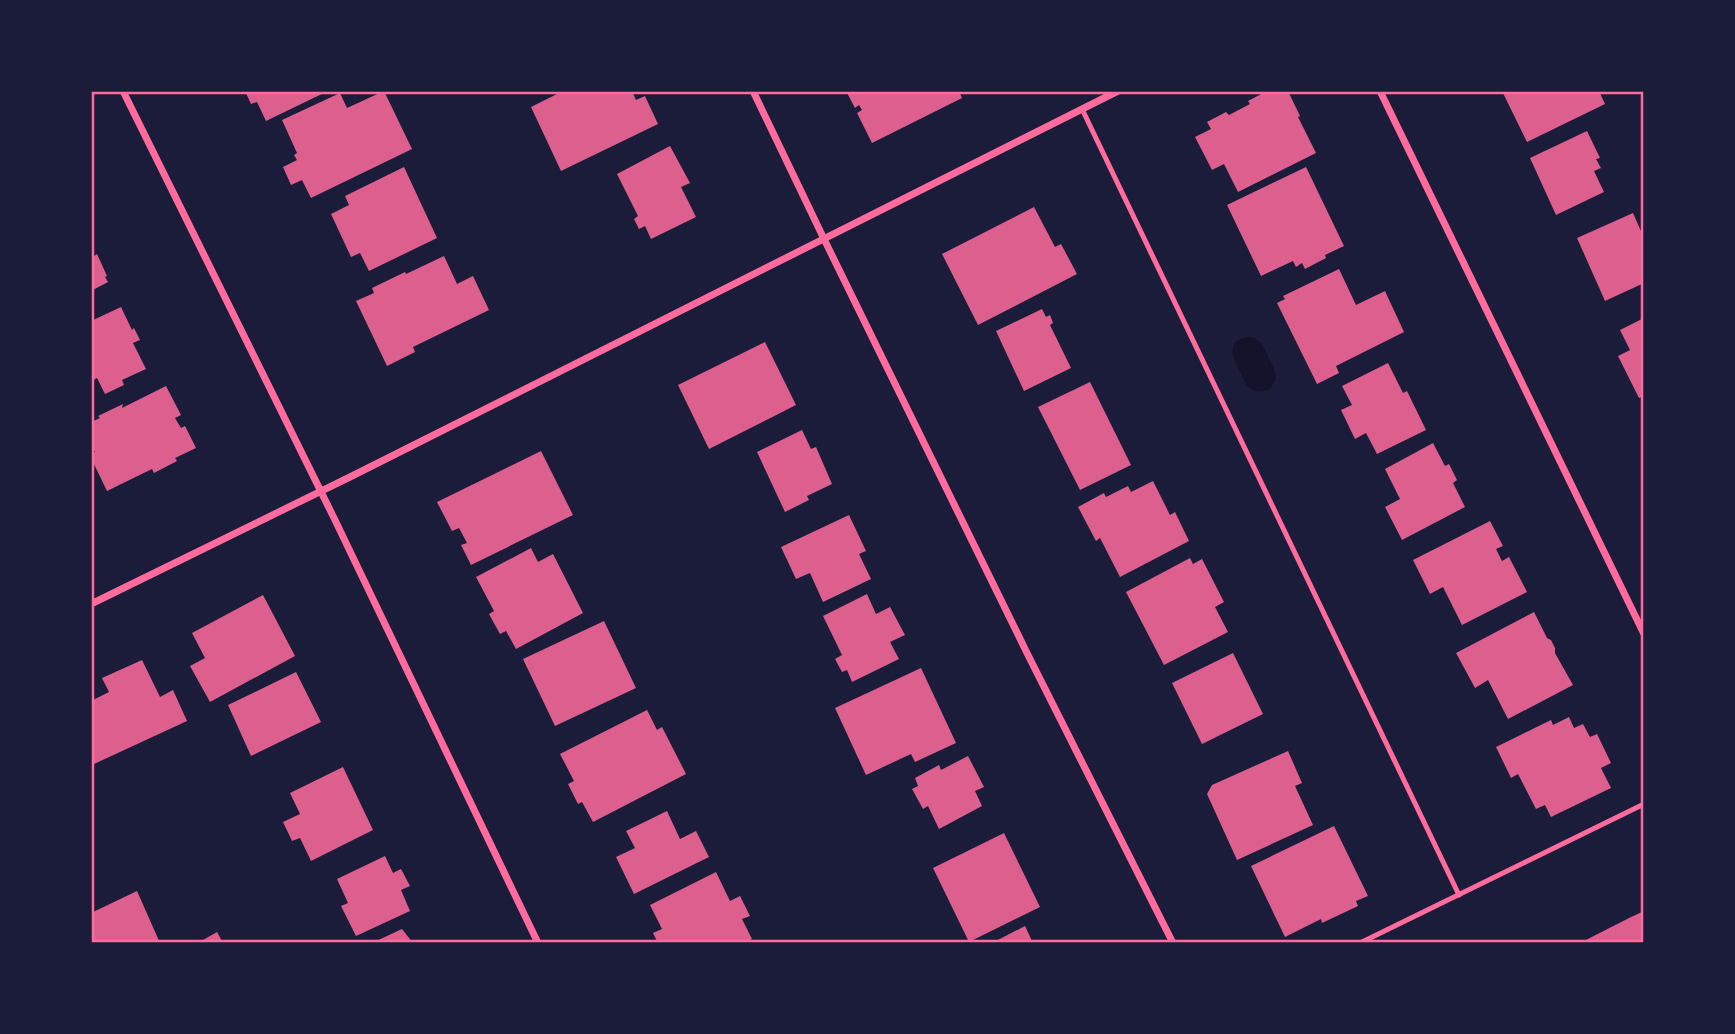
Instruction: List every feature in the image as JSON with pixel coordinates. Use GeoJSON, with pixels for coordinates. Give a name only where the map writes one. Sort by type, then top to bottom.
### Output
{"type":"FeatureCollection","features":[{"type":"Feature","properties":{"kind":"street"},"geometry":{"type":"LineString","coordinates":[[123,91],[321,491],[538,943]]}},
{"type":"Feature","properties":{"kind":"street"},"geometry":{"type":"LineString","coordinates":[[753,91],[1027,653],[1173,943]]}},
{"type":"Feature","properties":{"kind":"street"},"geometry":{"type":"LineString","coordinates":[[91,604],[1118,91]]}},
{"type":"Feature","properties":{"kind":"street"},"geometry":{"type":"LineString","coordinates":[[1380,91],[1644,634]]}},
{"type":"Feature","properties":{"kind":"lane"},"geometry":{"type":"LineString","coordinates":[[1082,109],[1459,895]]}},
{"type":"Feature","properties":{"kind":"lane"},"geometry":{"type":"LineString","coordinates":[[1360,943],[1644,804]]}},
{"type":"Feature","properties":{"kind":"shaded area"},"geometry":{"type":"Polygon","coordinates":[[[1249,337],[1262,344],[1275,371],[1276,379],[1270,389],[1259,392],[1251,389],[1235,360],[1233,345],[1241,338],[1249,337]]]}},
{"type":"Feature","properties":{"kind":"building"},"geometry":{"type":"Polygon","coordinates":[[[245,91],[328,91],[266,121],[257,102],[251,104],[245,91]]]}},
{"type":"Feature","properties":{"kind":"building"},"geometry":{"type":"Polygon","coordinates":[[[384,91],[412,149],[311,198],[302,180],[291,185],[283,167],[297,160],[294,155],[297,153],[282,120],[340,93],[347,108],[384,91]]]}},
{"type":"Feature","properties":{"kind":"building"},"geometry":{"type":"Polygon","coordinates":[[[563,91],[632,91],[636,100],[645,96],[658,124],[561,171],[531,107],[563,91]]]}},
{"type":"Feature","properties":{"kind":"building"},"geometry":{"type":"Polygon","coordinates":[[[846,91],[959,91],[962,98],[872,143],[857,113],[862,110],[859,105],[855,108],[846,91]]]}},
{"type":"Feature","properties":{"kind":"building"},"geometry":{"type":"Polygon","coordinates":[[[1267,91],[1288,91],[1316,153],[1238,192],[1224,164],[1212,170],[1195,137],[1211,129],[1207,122],[1226,112],[1229,115],[1267,91]]]}},
{"type":"Feature","properties":{"kind":"building"},"geometry":{"type":"Polygon","coordinates":[[[1502,91],[1599,91],[1605,104],[1527,142],[1502,91]]]}},
{"type":"Feature","properties":{"kind":"building"},"geometry":{"type":"Polygon","coordinates":[[[1587,131],[1600,158],[1596,159],[1601,168],[1594,171],[1604,192],[1556,215],[1530,158],[1587,131]]]}},
{"type":"Feature","properties":{"kind":"building"},"geometry":{"type":"Polygon","coordinates":[[[670,146],[690,183],[681,187],[696,217],[651,239],[645,226],[639,229],[634,219],[638,216],[617,174],[670,146]]]}},
{"type":"Feature","properties":{"kind":"building"},"geometry":{"type":"Polygon","coordinates":[[[404,167],[437,238],[369,271],[360,253],[351,257],[331,214],[349,205],[345,196],[404,167]]]}},
{"type":"Feature","properties":{"kind":"building"},"geometry":{"type":"Polygon","coordinates":[[[1306,167],[1344,246],[1305,269],[1302,263],[1296,267],[1293,261],[1261,276],[1227,205],[1306,167]]]}},
{"type":"Feature","properties":{"kind":"building"},"geometry":{"type":"Polygon","coordinates":[[[1034,207],[1055,247],[1061,244],[1077,274],[978,325],[942,254],[1034,207]]]}},
{"type":"Feature","properties":{"kind":"building"},"geometry":{"type":"Polygon","coordinates":[[[1633,213],[1644,238],[1644,283],[1605,301],[1577,238],[1633,213]]]}},
{"type":"Feature","properties":{"kind":"building"},"geometry":{"type":"Polygon","coordinates":[[[93,252],[94,256],[97,254],[108,282],[91,291],[91,253],[93,252]]]}},
{"type":"Feature","properties":{"kind":"building"},"geometry":{"type":"Polygon","coordinates":[[[444,256],[457,284],[473,276],[489,310],[413,347],[415,352],[387,366],[356,301],[374,293],[372,288],[444,256]]]}},
{"type":"Feature","properties":{"kind":"building"},"geometry":{"type":"Polygon","coordinates":[[[1339,269],[1356,305],[1385,291],[1404,332],[1336,366],[1339,373],[1317,384],[1277,303],[1285,299],[1283,296],[1339,269]]]}},
{"type":"Feature","properties":{"kind":"building"},"geometry":{"type":"Polygon","coordinates":[[[121,307],[140,340],[133,343],[146,369],[122,380],[124,385],[105,394],[97,378],[91,381],[91,321],[121,307]]]}},
{"type":"Feature","properties":{"kind":"building"},"geometry":{"type":"Polygon","coordinates":[[[1042,309],[1046,317],[1050,315],[1053,323],[1050,325],[1071,368],[1024,391],[996,331],[1042,309]]]}},
{"type":"Feature","properties":{"kind":"building"},"geometry":{"type":"Polygon","coordinates":[[[1644,318],[1644,396],[1639,398],[1618,356],[1630,350],[1620,330],[1644,318]]]}},
{"type":"Feature","properties":{"kind":"building"},"geometry":{"type":"Polygon","coordinates":[[[765,342],[796,405],[709,449],[678,385],[765,342]]]}},
{"type":"Feature","properties":{"kind":"building"},"geometry":{"type":"Polygon","coordinates":[[[1388,363],[1403,393],[1407,391],[1426,430],[1377,454],[1366,433],[1355,439],[1341,410],[1352,405],[1342,386],[1388,363]]]}},
{"type":"Feature","properties":{"kind":"building"},"geometry":{"type":"Polygon","coordinates":[[[1090,382],[1131,465],[1080,490],[1038,407],[1090,382]]]}},
{"type":"Feature","properties":{"kind":"building"},"geometry":{"type":"Polygon","coordinates":[[[166,386],[181,415],[175,418],[181,428],[185,426],[196,448],[175,458],[177,461],[154,473],[152,469],[107,491],[91,458],[91,454],[95,452],[91,445],[91,422],[123,404],[122,408],[166,386]]]}},
{"type":"Feature","properties":{"kind":"building"},"geometry":{"type":"Polygon","coordinates":[[[802,430],[811,449],[816,447],[832,484],[807,496],[809,500],[785,512],[757,452],[802,430]]]}},
{"type":"Feature","properties":{"kind":"building"},"geometry":{"type":"Polygon","coordinates":[[[1433,443],[1445,466],[1449,464],[1457,480],[1453,483],[1465,507],[1402,540],[1385,507],[1400,499],[1385,469],[1433,443]]]}},
{"type":"Feature","properties":{"kind":"building"},"geometry":{"type":"Polygon","coordinates":[[[541,451],[573,515],[471,565],[461,545],[467,543],[459,528],[452,531],[437,502],[541,451]]]}},
{"type":"Feature","properties":{"kind":"building"},"geometry":{"type":"Polygon","coordinates":[[[1153,481],[1170,515],[1175,512],[1189,541],[1120,577],[1100,538],[1096,541],[1078,507],[1104,493],[1106,497],[1128,486],[1131,492],[1153,481]]]}},
{"type":"Feature","properties":{"kind":"building"},"geometry":{"type":"Polygon","coordinates":[[[849,515],[866,551],[859,554],[871,579],[823,602],[810,573],[796,579],[781,547],[849,515]]]}},
{"type":"Feature","properties":{"kind":"building"},"geometry":{"type":"Polygon","coordinates":[[[1490,521],[1503,546],[1496,549],[1502,561],[1509,557],[1527,592],[1462,625],[1443,587],[1430,594],[1413,560],[1490,521]]]}},
{"type":"Feature","properties":{"kind":"building"},"geometry":{"type":"Polygon","coordinates":[[[531,548],[538,562],[553,554],[583,613],[516,649],[506,631],[500,634],[489,614],[494,611],[476,577],[531,548]]]}},
{"type":"Feature","properties":{"kind":"building"},"geometry":{"type":"Polygon","coordinates":[[[1190,558],[1193,564],[1202,559],[1224,602],[1215,607],[1228,632],[1164,665],[1126,592],[1190,558]]]}},
{"type":"Feature","properties":{"kind":"building"},"geometry":{"type":"Polygon","coordinates":[[[867,594],[876,614],[890,607],[905,635],[890,642],[899,659],[852,682],[847,670],[842,672],[835,659],[842,655],[823,616],[867,594]]]}},
{"type":"Feature","properties":{"kind":"building"},"geometry":{"type":"Polygon","coordinates":[[[263,595],[295,656],[210,702],[190,666],[205,658],[192,633],[263,595]]]}},
{"type":"Feature","properties":{"kind":"building"},"geometry":{"type":"Polygon","coordinates":[[[1534,612],[1573,685],[1508,719],[1488,680],[1475,688],[1456,653],[1534,612]]]}},
{"type":"Feature","properties":{"kind":"building"},"geometry":{"type":"Polygon","coordinates":[[[604,621],[636,688],[555,726],[523,659],[604,621]]]}},
{"type":"Feature","properties":{"kind":"building"},"geometry":{"type":"Polygon","coordinates":[[[1233,653],[1263,714],[1202,744],[1172,683],[1233,653]]]}},
{"type":"Feature","properties":{"kind":"building"},"geometry":{"type":"Polygon","coordinates":[[[142,660],[160,697],[173,690],[187,721],[94,764],[91,758],[91,701],[109,692],[102,678],[142,660]]]}},
{"type":"Feature","properties":{"kind":"building"},"geometry":{"type":"Polygon","coordinates":[[[921,668],[956,743],[915,762],[911,754],[866,775],[835,708],[921,668]]]}},
{"type":"Feature","properties":{"kind":"building"},"geometry":{"type":"Polygon","coordinates":[[[296,672],[321,722],[251,756],[228,705],[296,672]]]}},
{"type":"Feature","properties":{"kind":"building"},"geometry":{"type":"Polygon","coordinates":[[[647,710],[657,730],[662,727],[686,774],[593,822],[582,802],[578,804],[568,784],[574,781],[560,754],[647,710]]]}},
{"type":"Feature","properties":{"kind":"building"},"geometry":{"type":"Polygon","coordinates":[[[1569,717],[1574,728],[1583,724],[1590,737],[1597,734],[1611,763],[1601,768],[1611,788],[1551,817],[1545,805],[1536,809],[1518,774],[1511,778],[1496,747],[1551,720],[1553,725],[1569,717]]]}},
{"type":"Feature","properties":{"kind":"building"},"geometry":{"type":"Polygon","coordinates":[[[1288,751],[1302,783],[1295,786],[1313,825],[1237,860],[1207,794],[1212,785],[1288,751]]]}},
{"type":"Feature","properties":{"kind":"building"},"geometry":{"type":"Polygon","coordinates":[[[968,756],[984,787],[975,791],[982,806],[939,829],[928,806],[923,809],[912,789],[918,786],[915,778],[939,765],[941,770],[968,756]]]}},
{"type":"Feature","properties":{"kind":"building"},"geometry":{"type":"Polygon","coordinates":[[[343,767],[373,830],[311,861],[300,838],[292,841],[283,822],[300,814],[290,793],[343,767]]]}},
{"type":"Feature","properties":{"kind":"building"},"geometry":{"type":"Polygon","coordinates":[[[667,811],[680,839],[696,831],[709,857],[634,894],[616,857],[635,848],[626,831],[667,811]]]}},
{"type":"Feature","properties":{"kind":"building"},"geometry":{"type":"Polygon","coordinates":[[[1334,826],[1368,896],[1356,901],[1358,906],[1322,923],[1321,919],[1285,937],[1251,866],[1334,826]]]}},
{"type":"Feature","properties":{"kind":"building"},"geometry":{"type":"Polygon","coordinates":[[[1004,833],[1040,907],[969,942],[933,868],[1004,833]]]}},
{"type":"Feature","properties":{"kind":"building"},"geometry":{"type":"Polygon","coordinates":[[[385,856],[393,873],[401,869],[410,886],[401,890],[410,911],[356,936],[341,906],[348,903],[337,879],[385,856]]]}},
{"type":"Feature","properties":{"kind":"building"},"geometry":{"type":"Polygon","coordinates":[[[716,872],[730,901],[740,896],[750,916],[742,919],[752,939],[743,943],[658,943],[653,933],[662,929],[650,905],[716,872]]]}},
{"type":"Feature","properties":{"kind":"building"},"geometry":{"type":"Polygon","coordinates":[[[137,891],[160,943],[91,943],[91,913],[137,891]]]}},
{"type":"Feature","properties":{"kind":"building"},"geometry":{"type":"Polygon","coordinates":[[[1644,911],[1644,943],[1580,943],[1629,918],[1644,911]]]}},
{"type":"Feature","properties":{"kind":"building"},"geometry":{"type":"Polygon","coordinates":[[[1025,926],[1033,943],[992,943],[1025,926]]]}},
{"type":"Feature","properties":{"kind":"building"},"geometry":{"type":"Polygon","coordinates":[[[402,929],[413,943],[372,943],[402,929]]]}},
{"type":"Feature","properties":{"kind":"building"},"geometry":{"type":"Polygon","coordinates":[[[217,932],[223,943],[198,943],[217,932]]]}}]}
